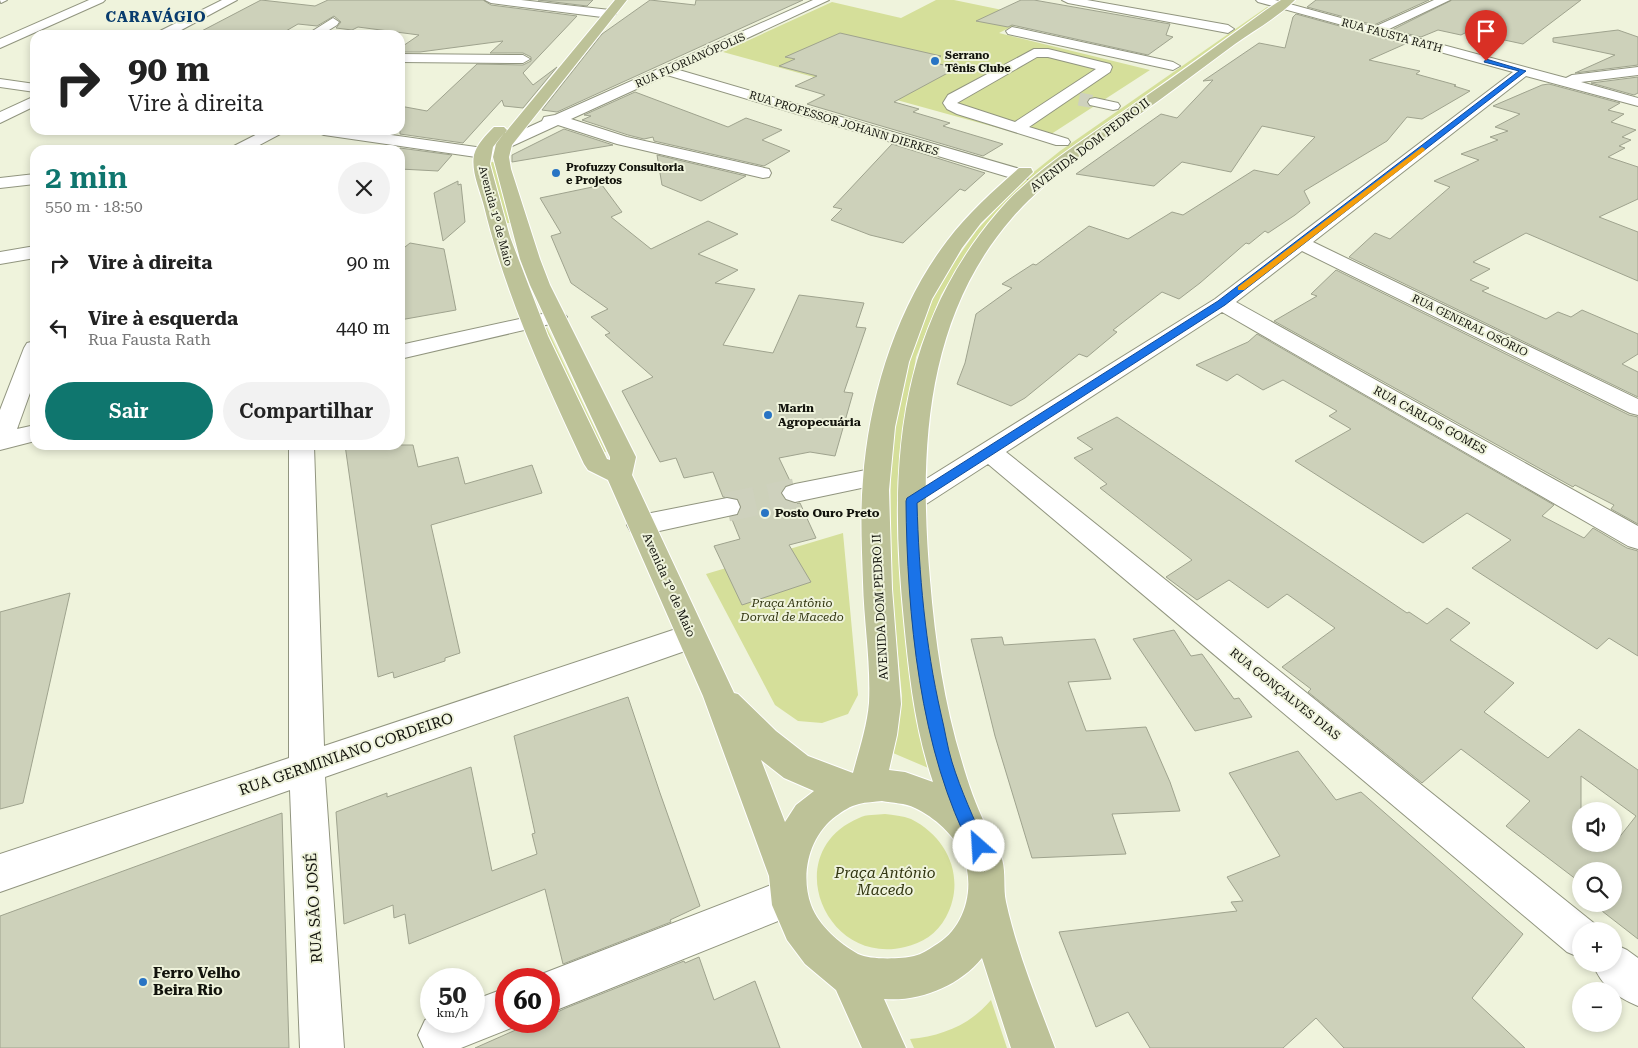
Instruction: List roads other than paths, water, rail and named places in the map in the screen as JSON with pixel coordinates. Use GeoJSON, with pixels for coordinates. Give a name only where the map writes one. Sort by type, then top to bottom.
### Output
{"type":"FeatureCollection","features":[{"type":"Feature","properties":{"kind":"main road","name":"AVENIDA DOM PEDRO II"},"geometry":{"type":"LineString","coordinates":[[859,787],[882,731],[884,705],[877,574],[876,477],[884,418],[897,360],[918,305],[934,272],[964,231],[992,201],[1062,142],[1086,102],[1173,66],[1274,1]]}},
{"type":"Feature","properties":{"kind":"main road","name":"AVENIDA DOM PEDRO II"},"geometry":{"type":"LineString","coordinates":[[970,832],[944,761],[928,686],[916,589],[911,501],[916,413],[926,364],[947,306],[977,251],[1003,217],[1026,194],[1051,172],[1274,1]]}},
{"type":"Feature","properties":{"kind":"main road"},"geometry":{"type":"LineString","coordinates":[[483,153],[504,144],[609,6]]}},
{"type":"Feature","properties":{"kind":"main road","name":"Avenida 1º de Maio"},"geometry":{"type":"LineString","coordinates":[[609,6],[486,144],[482,164],[499,234],[514,282],[531,323],[597,464],[619,475]]}},
{"type":"Feature","properties":{"kind":"main road","name":"Avenida 1º de Maio"},"geometry":{"type":"LineString","coordinates":[[504,144],[501,157],[503,169],[521,231],[540,285],[623,457],[619,475],[719,696],[788,884],[797,919],[818,949],[850,974]]}},
{"type":"Feature","properties":{"kind":"main road"},"geometry":{"type":"LineString","coordinates":[[499,234],[521,231]]}},
{"type":"Feature","properties":{"kind":"main road","name":"Avenida 1º de Maio"},"geometry":{"type":"LineString","coordinates":[[719,696],[764,742],[796,767],[859,787]]}},
{"type":"Feature","properties":{"kind":"main road"},"geometry":{"type":"LineString","coordinates":[[788,884],[794,842],[811,815],[823,804],[859,787],[897,785],[940,802],[970,832],[979,846],[987,880],[986,900],[975,933],[960,953],[930,973],[895,980],[850,974]]}},
{"type":"Feature","properties":{"kind":"main road"},"geometry":{"type":"LineString","coordinates":[[986,900],[1008,977],[1033,1048]]}},
{"type":"Feature","properties":{"kind":"main road"},"geometry":{"type":"LineString","coordinates":[[850,974],[884,1048]]}},
{"type":"Feature","properties":{"kind":"street"},"geometry":{"type":"LineString","coordinates":[[32,30],[99,0]]}},
{"type":"Feature","properties":{"kind":"street"},"geometry":{"type":"LineString","coordinates":[[172,30],[231,0]]}},
{"type":"Feature","properties":{"kind":"street"},"geometry":{"type":"LineString","coordinates":[[491,0],[609,6]]}},
{"type":"Feature","properties":{"kind":"street","name":"RUA FLORIANÓPOLIS"},"geometry":{"type":"LineString","coordinates":[[504,144],[823,0]]}},
{"type":"Feature","properties":{"kind":"street"},"geometry":{"type":"LineString","coordinates":[[1068,0],[1228,29]]}},
{"type":"Feature","properties":{"kind":"street"},"geometry":{"type":"LineString","coordinates":[[1375,31],[1444,0]]}},
{"type":"Feature","properties":{"kind":"street","name":"RUA FAUSTA RATH"},"geometry":{"type":"LineString","coordinates":[[1274,1],[1375,31],[1638,102]]}},
{"type":"Feature","properties":{"kind":"street"},"geometry":{"type":"LineString","coordinates":[[320,30],[333,22]]}},
{"type":"Feature","properties":{"kind":"street"},"geometry":{"type":"LineString","coordinates":[[0,44],[30,31]]}},
{"type":"Feature","properties":{"kind":"street"},"geometry":{"type":"LineString","coordinates":[[1012,31],[1173,66]]}},
{"type":"Feature","properties":{"kind":"street"},"geometry":{"type":"LineString","coordinates":[[1017,128],[1086,102],[1104,67],[1048,53],[1034,52],[953,98],[950,103],[962,112],[1062,142]]}},
{"type":"Feature","properties":{"kind":"street"},"geometry":{"type":"LineString","coordinates":[[409,60],[523,58]]}},
{"type":"Feature","properties":{"kind":"street","name":"RUA PROFESSOR JOHANN DIERKES"},"geometry":{"type":"LineString","coordinates":[[667,70],[1021,175]]}},
{"type":"Feature","properties":{"kind":"street"},"geometry":{"type":"LineString","coordinates":[[1561,81],[1638,70]]}},
{"type":"Feature","properties":{"kind":"street"},"geometry":{"type":"LineString","coordinates":[[911,501],[1222,303],[1523,71]]}},
{"type":"Feature","properties":{"kind":"street"},"geometry":{"type":"LineString","coordinates":[[0,83],[30,87]]}},
{"type":"Feature","properties":{"kind":"street"},"geometry":{"type":"LineString","coordinates":[[0,118],[30,103]]}},
{"type":"Feature","properties":{"kind":"street"},"geometry":{"type":"LineString","coordinates":[[527,116],[538,119],[557,120],[614,138],[763,173]]}},
{"type":"Feature","properties":{"kind":"street"},"geometry":{"type":"LineString","coordinates":[[248,145],[267,135]]}},
{"type":"Feature","properties":{"kind":"street"},"geometry":{"type":"LineString","coordinates":[[363,135],[483,153]]}},
{"type":"Feature","properties":{"kind":"street"},"geometry":{"type":"LineString","coordinates":[[0,184],[30,180]]}},
{"type":"Feature","properties":{"kind":"street","name":"RUA GENERAL OSÓRIO"},"geometry":{"type":"LineString","coordinates":[[1301,243],[1638,408]]}},
{"type":"Feature","properties":{"kind":"street"},"geometry":{"type":"LineString","coordinates":[[0,258],[30,253]]}},
{"type":"Feature","properties":{"kind":"street","name":"RUA CARLOS GOMES"},"geometry":{"type":"LineString","coordinates":[[1222,303],[1638,539]]}},
{"type":"Feature","properties":{"kind":"street"},"geometry":{"type":"LineString","coordinates":[[405,351],[556,317]]}},
{"type":"Feature","properties":{"kind":"street"},"geometry":{"type":"LineString","coordinates":[[0,441],[30,361]]}},
{"type":"Feature","properties":{"kind":"street"},"geometry":{"type":"LineString","coordinates":[[0,441],[30,434]]}},
{"type":"Feature","properties":{"kind":"street","name":"RUA SÃO JOSÉ"},"geometry":{"type":"LineString","coordinates":[[301,450],[307,768],[322,1048]]}},
{"type":"Feature","properties":{"kind":"street","name":"RUA GONÇALVES DIAS"},"geometry":{"type":"LineString","coordinates":[[989,451],[1572,931]]}},
{"type":"Feature","properties":{"kind":"street"},"geometry":{"type":"LineString","coordinates":[[795,493],[876,477]]}},
{"type":"Feature","properties":{"kind":"street"},"geometry":{"type":"LineString","coordinates":[[642,525],[727,507]]}},
{"type":"Feature","properties":{"kind":"street","name":"RUA GERMINIANO CORDEIRO"},"geometry":{"type":"LineString","coordinates":[[0,873],[691,636]]}},
{"type":"Feature","properties":{"kind":"street"},"geometry":{"type":"LineString","coordinates":[[560,987],[788,884]]}},
{"type":"Feature","properties":{"kind":"street"},"geometry":{"type":"LineString","coordinates":[[1622,972],[1638,985]]}},
{"type":"Feature","properties":{"kind":"street"},"geometry":{"type":"LineString","coordinates":[[440,1035],[495,1013]]}},
{"type":"Feature","properties":{"kind":"tunnel"},"geometry":{"type":"LineString","coordinates":[[1079,99],[1095,102]]}},
{"type":"Feature","properties":{"kind":"tunnel"},"geometry":{"type":"LineString","coordinates":[[727,507],[795,493]]}},
{"type":"Feature","properties":{"kind":"place","name":"Serrano Tênis Clube"},"geometry":{"type":"Point","coordinates":[935,61]}},
{"type":"Feature","properties":{"kind":"place","name":"Profuzzy Consultoria e Projetos"},"geometry":{"type":"Point","coordinates":[556,173]}},
{"type":"Feature","properties":{"kind":"place","name":"Marin Agropecuária"},"geometry":{"type":"Point","coordinates":[768,415]}},
{"type":"Feature","properties":{"kind":"place","name":"Posto Ouro Preto"},"geometry":{"type":"Point","coordinates":[765,513]}},
{"type":"Feature","properties":{"kind":"place","name":"Ferro Velho Beira Rio"},"geometry":{"type":"Point","coordinates":[143,982]}},
{"type":"Feature","properties":{"kind":"district","name":"CARAVÁGIO"},"geometry":{"type":"Point","coordinates":[156,17]}},
{"type":"Feature","properties":{"kind":"park label","name":"Praça Antônio Dorval de Macedo"},"geometry":{"type":"Point","coordinates":[792,610]}},
{"type":"Feature","properties":{"kind":"park label","name":"Praça Antônio Macedo"},"geometry":{"type":"Point","coordinates":[885,882]}}]}
